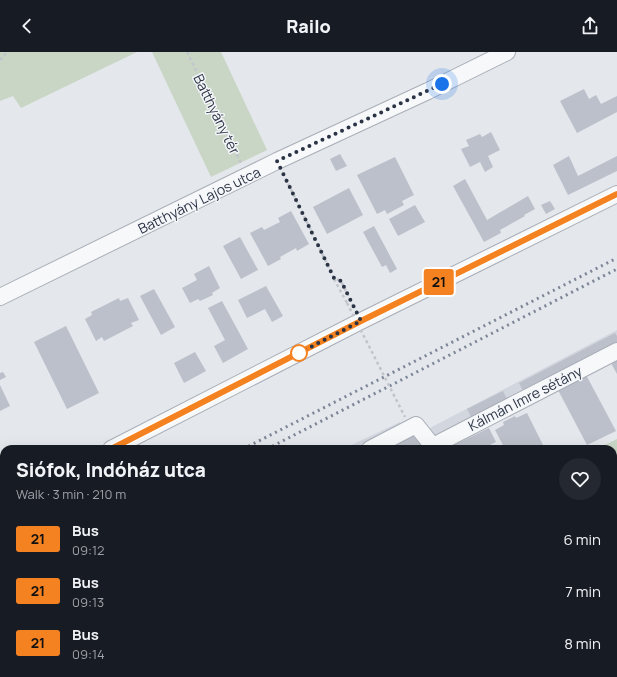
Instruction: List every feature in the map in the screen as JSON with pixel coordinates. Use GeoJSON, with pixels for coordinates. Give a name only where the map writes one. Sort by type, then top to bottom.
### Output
{"type":"FeatureCollection","features":[{"type":"Feature","properties":{"kind":"street","name":"Batthyány Lajos utca"},"geometry":{"type":"LineString","coordinates":[[0,297],[277,161],[428,91],[507,52]]}},
{"type":"Feature","properties":{"kind":"street"},"geometry":{"type":"LineString","coordinates":[[119,445],[361,321],[617,194]]}},
{"type":"Feature","properties":{"kind":"street","name":"Kálmán Imre sétány"},"geometry":{"type":"LineString","coordinates":[[440,445],[617,351]]}},
{"type":"Feature","properties":{"kind":"street"},"geometry":{"type":"LineString","coordinates":[[376,445],[410,421],[431,445]]}},
{"type":"Feature","properties":{"kind":"path"},"geometry":{"type":"LineString","coordinates":[[0,60],[7,52]]}},
{"type":"Feature","properties":{"kind":"path","name":"Batthyány tér"},"geometry":{"type":"LineString","coordinates":[[187,52],[247,176]]}},
{"type":"Feature","properties":{"kind":"path"},"geometry":{"type":"LineString","coordinates":[[277,161],[346,303],[410,421]]}},
{"type":"Feature","properties":{"kind":"path"},"geometry":{"type":"LineString","coordinates":[[334,278],[341,281],[361,321]]}},
{"type":"Feature","properties":{"kind":"shaded area"},"geometry":{"type":"Polygon","coordinates":[[[617,330],[617,355],[448,445],[438,445],[430,428],[617,330]]]}},
{"type":"Feature","properties":{"kind":"shaded area"},"geometry":{"type":"Polygon","coordinates":[[[400,422],[406,434],[385,445],[351,445],[400,422]]]}},
{"type":"Feature","properties":{"kind":"green space"},"geometry":{"type":"Polygon","coordinates":[[[0,52],[137,52],[21,108],[13,96],[0,101],[0,52]]]}},
{"type":"Feature","properties":{"kind":"green space"},"geometry":{"type":"Polygon","coordinates":[[[152,52],[221,52],[267,150],[211,177],[152,52]]]}},
{"type":"Feature","properties":{"kind":"green space"},"geometry":{"type":"Polygon","coordinates":[[[617,439],[617,445],[605,445],[617,439]]]}},
{"type":"Feature","properties":{"kind":"building"},"geometry":{"type":"Polygon","coordinates":[[[584,89],[589,99],[596,95],[601,104],[617,96],[617,112],[577,133],[560,101],[584,89]]]}},
{"type":"Feature","properties":{"kind":"building"},"geometry":{"type":"Polygon","coordinates":[[[491,132],[500,150],[488,156],[493,167],[485,172],[480,162],[470,167],[461,149],[469,146],[466,140],[480,134],[482,137],[491,132]]]}},
{"type":"Feature","properties":{"kind":"building"},"geometry":{"type":"Polygon","coordinates":[[[340,154],[347,166],[336,171],[330,159],[340,154]]]}},
{"type":"Feature","properties":{"kind":"building"},"geometry":{"type":"Polygon","coordinates":[[[569,156],[578,176],[617,156],[617,171],[568,195],[553,165],[569,156]]]}},
{"type":"Feature","properties":{"kind":"building"},"geometry":{"type":"Polygon","coordinates":[[[395,157],[414,195],[402,201],[404,205],[387,214],[385,210],[377,214],[357,175],[395,157]]]}},
{"type":"Feature","properties":{"kind":"building"},"geometry":{"type":"Polygon","coordinates":[[[465,179],[487,220],[528,196],[535,209],[500,230],[501,233],[484,242],[453,186],[465,179]]]}},
{"type":"Feature","properties":{"kind":"building"},"geometry":{"type":"Polygon","coordinates":[[[349,188],[363,215],[327,234],[313,207],[349,188]]]}},
{"type":"Feature","properties":{"kind":"building"},"geometry":{"type":"Polygon","coordinates":[[[550,201],[555,209],[546,214],[541,205],[550,201]]]}},
{"type":"Feature","properties":{"kind":"building"},"geometry":{"type":"Polygon","coordinates":[[[415,205],[425,222],[398,236],[389,219],[415,205]]]}},
{"type":"Feature","properties":{"kind":"building"},"geometry":{"type":"Polygon","coordinates":[[[291,211],[309,244],[297,251],[296,248],[268,266],[250,233],[262,227],[264,230],[280,222],[278,218],[291,211]]]}},
{"type":"Feature","properties":{"kind":"building"},"geometry":{"type":"Polygon","coordinates":[[[374,226],[397,269],[390,273],[386,265],[382,267],[363,232],[374,226]]]}},
{"type":"Feature","properties":{"kind":"building"},"geometry":{"type":"Polygon","coordinates":[[[240,237],[258,270],[241,279],[223,246],[240,237]]]}},
{"type":"Feature","properties":{"kind":"building"},"geometry":{"type":"Polygon","coordinates":[[[209,266],[220,288],[212,293],[213,295],[200,301],[198,299],[190,303],[182,288],[197,280],[194,274],[209,266]]]}},
{"type":"Feature","properties":{"kind":"building"},"geometry":{"type":"Polygon","coordinates":[[[266,286],[283,316],[272,322],[265,309],[247,318],[238,300],[266,286]]]}},
{"type":"Feature","properties":{"kind":"building"},"geometry":{"type":"Polygon","coordinates":[[[154,289],[175,327],[161,335],[140,296],[154,289]]]}},
{"type":"Feature","properties":{"kind":"building"},"geometry":{"type":"Polygon","coordinates":[[[119,298],[120,301],[128,298],[139,320],[131,323],[133,326],[104,341],[102,337],[96,341],[85,319],[92,315],[91,312],[119,298]]]}},
{"type":"Feature","properties":{"kind":"building"},"geometry":{"type":"Polygon","coordinates":[[[222,301],[248,349],[223,363],[214,346],[225,340],[208,308],[222,301]]]}},
{"type":"Feature","properties":{"kind":"building"},"geometry":{"type":"Polygon","coordinates":[[[66,326],[99,393],[67,409],[34,342],[66,326]]]}},
{"type":"Feature","properties":{"kind":"building"},"geometry":{"type":"Polygon","coordinates":[[[615,333],[617,336],[617,345],[524,393],[519,383],[615,333]]]}},
{"type":"Feature","properties":{"kind":"building"},"geometry":{"type":"Polygon","coordinates":[[[195,352],[206,371],[184,383],[174,363],[195,352]]]}},
{"type":"Feature","properties":{"kind":"building"},"geometry":{"type":"Polygon","coordinates":[[[617,360],[617,374],[611,363],[617,360]]]}},
{"type":"Feature","properties":{"kind":"building"},"geometry":{"type":"Polygon","coordinates":[[[3,372],[6,377],[0,380],[0,373],[3,372]]]}},
{"type":"Feature","properties":{"kind":"building"},"geometry":{"type":"Polygon","coordinates":[[[585,373],[616,431],[587,445],[557,388],[585,373]]]}},
{"type":"Feature","properties":{"kind":"building"},"geometry":{"type":"Polygon","coordinates":[[[0,385],[10,406],[0,411],[0,385]]]}},
{"type":"Feature","properties":{"kind":"building"},"geometry":{"type":"Polygon","coordinates":[[[503,391],[508,401],[472,419],[467,409],[503,391]]]}},
{"type":"Feature","properties":{"kind":"building"},"geometry":{"type":"Polygon","coordinates":[[[527,413],[543,445],[503,445],[495,430],[504,425],[503,422],[515,416],[516,418],[527,413]]]}},
{"type":"Feature","properties":{"kind":"building"},"geometry":{"type":"Polygon","coordinates":[[[489,428],[496,442],[490,445],[454,445],[489,428]]]}},
{"type":"Feature","properties":{"kind":"building"},"geometry":{"type":"Polygon","coordinates":[[[414,430],[422,445],[387,445],[414,430]]]}},
{"type":"Feature","properties":{"kind":"railway"},"geometry":{"type":"LineString","coordinates":[[251,445],[617,258]]}},
{"type":"Feature","properties":{"kind":"railway"},"geometry":{"type":"LineString","coordinates":[[275,445],[617,269]]}},
{"type":"Feature","properties":{"kind":"bus line","name":"21"},"geometry":{"type":"LineString","coordinates":[[119,445],[361,321],[596,203],[617,194]]}},
{"type":"Feature","properties":{"kind":"route"},"geometry":{"type":"LineString","coordinates":[[299,353],[361,321],[341,281],[334,278],[277,161],[442,84]]}}]}
